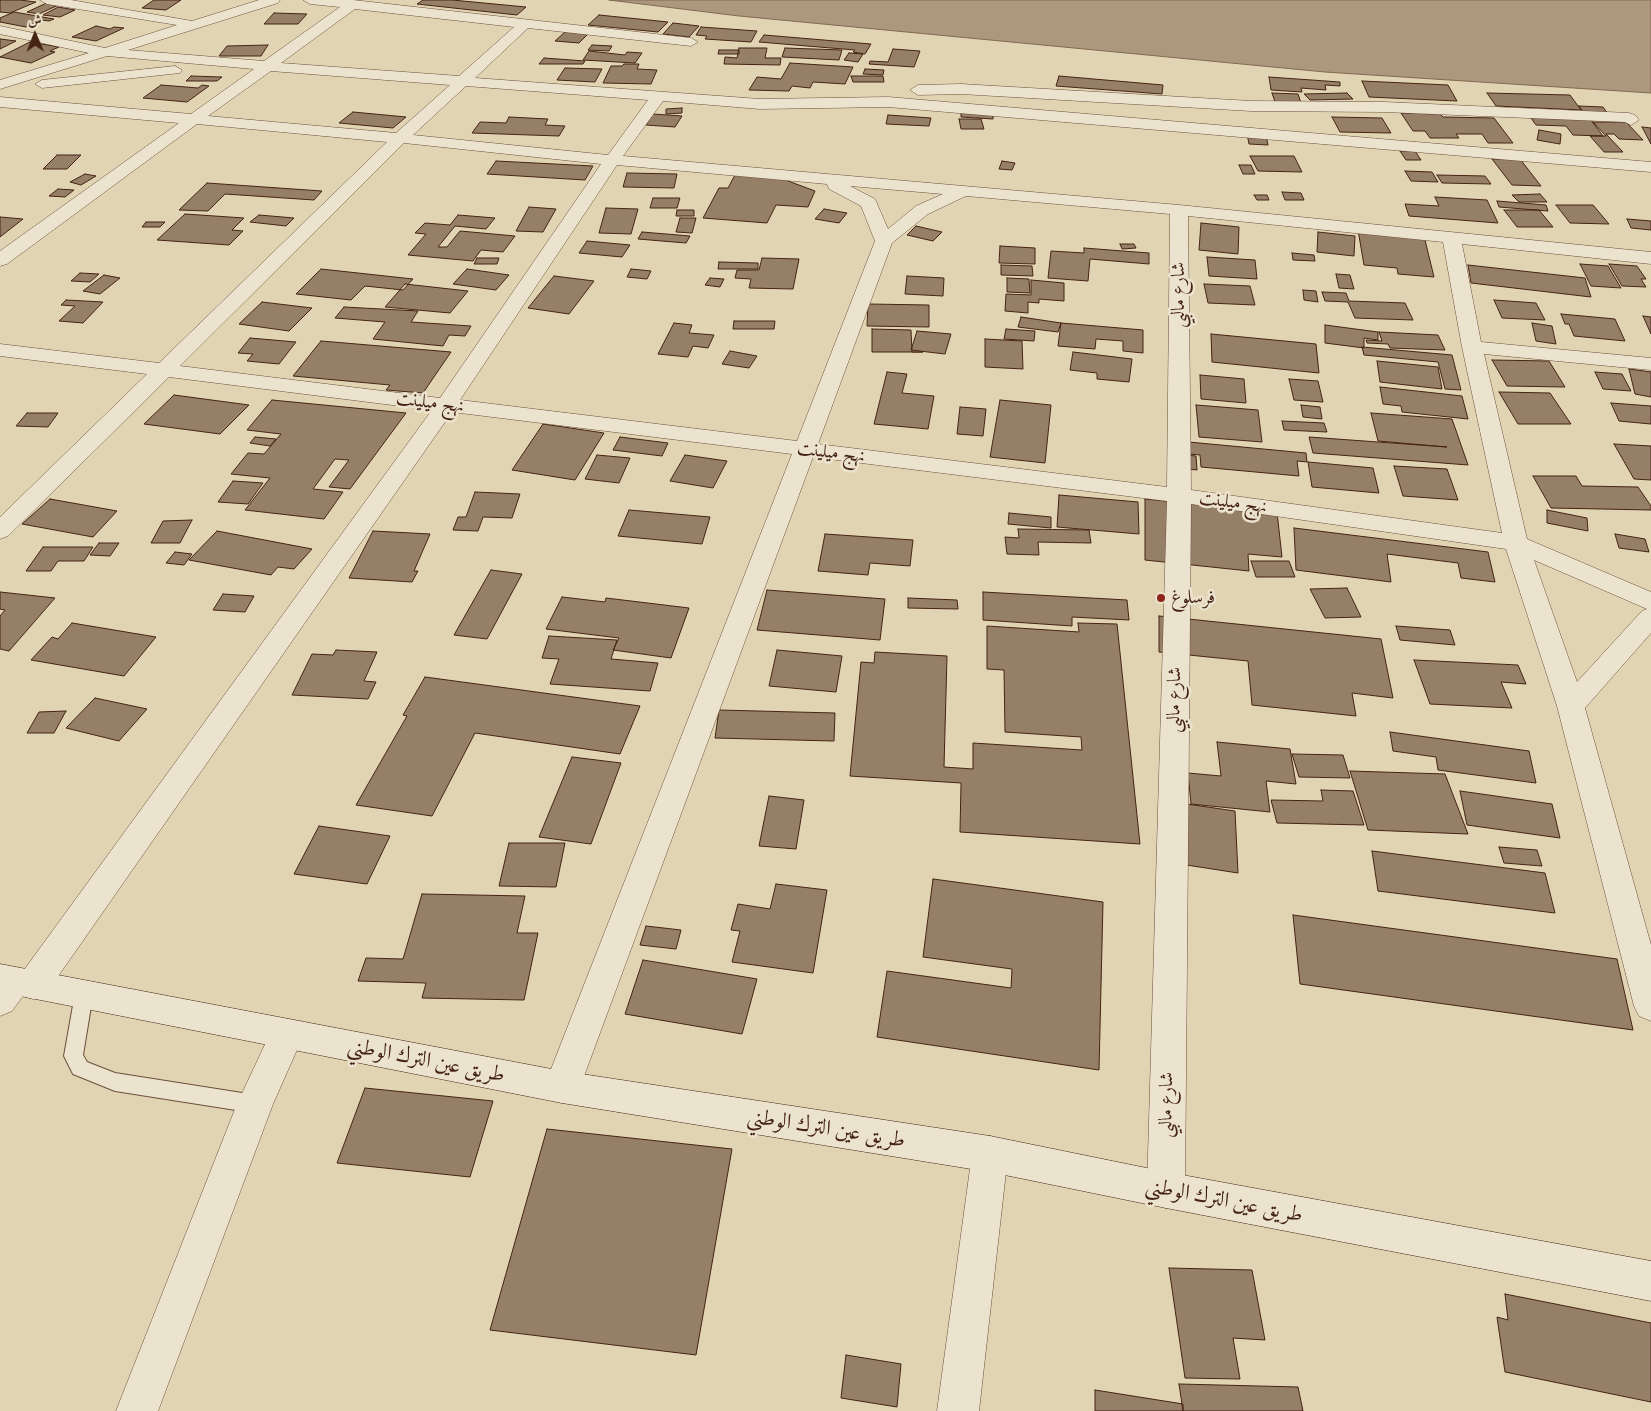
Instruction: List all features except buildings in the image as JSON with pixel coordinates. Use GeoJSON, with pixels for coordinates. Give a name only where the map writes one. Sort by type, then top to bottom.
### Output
{"type":"FeatureCollection","features":[{"type":"Feature","properties":{"kind":"street"},"geometry":{"type":"LineString","coordinates":[[47,0],[194,24]]}},
{"type":"Feature","properties":{"kind":"street"},"geometry":{"type":"LineString","coordinates":[[0,85],[273,0]]}},
{"type":"Feature","properties":{"kind":"street"},"geometry":{"type":"LineString","coordinates":[[310,0],[692,42]]}},
{"type":"Feature","properties":{"kind":"street"},"geometry":{"type":"LineString","coordinates":[[0,260],[353,4]]}},
{"type":"Feature","properties":{"kind":"street"},"geometry":{"type":"LineString","coordinates":[[0,531],[400,138],[464,82],[525,24]]}},
{"type":"Feature","properties":{"kind":"street"},"geometry":{"type":"LineString","coordinates":[[0,30],[106,52],[268,66],[760,104],[888,102],[1651,167]]}},
{"type":"Feature","properties":{"kind":"street"},"geometry":{"type":"LineString","coordinates":[[0,89],[246,64]]}},
{"type":"Feature","properties":{"kind":"street"},"geometry":{"type":"LineString","coordinates":[[795,104],[847,91],[961,88],[1252,106],[1384,107],[1629,118],[1631,120]]}},
{"type":"Feature","properties":{"kind":"street"},"geometry":{"type":"LineString","coordinates":[[12,986],[446,405],[612,160],[659,96]]}},
{"type":"Feature","properties":{"kind":"street"},"geometry":{"type":"LineString","coordinates":[[0,102],[400,138],[612,160],[1179,210],[1451,236],[1651,258]]}},
{"type":"Feature","properties":{"kind":"street"},"geometry":{"type":"LineString","coordinates":[[1516,114],[1536,157]]}},
{"type":"Feature","properties":{"kind":"street"},"geometry":{"type":"LineString","coordinates":[[820,178],[869,203],[884,242]]}},
{"type":"Feature","properties":{"kind":"street"},"geometry":{"type":"LineString","coordinates":[[562,1087],[884,242],[922,210],[963,191]]}},
{"type":"Feature","properties":{"kind":"street","name":"شارع مالبي"},"geometry":{"type":"LineString","coordinates":[[1166,1190],[1179,495],[1179,210]]}},
{"type":"Feature","properties":{"kind":"street"},"geometry":{"type":"LineString","coordinates":[[1451,236],[1472,346],[1516,543],[1571,706],[1651,1006]]}},
{"type":"Feature","properties":{"kind":"street"},"geometry":{"type":"LineString","coordinates":[[1472,346],[1651,364]]}},
{"type":"Feature","properties":{"kind":"street","name":"نهج ميلينت"},"geometry":{"type":"LineString","coordinates":[[0,350],[1179,495],[1516,543],[1651,602]]}},
{"type":"Feature","properties":{"kind":"street"},"geometry":{"type":"LineString","coordinates":[[1571,706],[1651,617]]}},
{"type":"Feature","properties":{"kind":"street","name":"طريق عين الترك الوطني"},"geometry":{"type":"LineString","coordinates":[[12,986],[84,994],[562,1087],[990,1154],[1166,1190],[1651,1281]]}},
{"type":"Feature","properties":{"kind":"street"},"geometry":{"type":"LineString","coordinates":[[137,1411],[255,1104],[287,1034]]}},
{"type":"Feature","properties":{"kind":"street"},"geometry":{"type":"LineString","coordinates":[[958,1411],[990,1154]]}},
{"type":"Feature","properties":{"kind":"lane"},"geometry":{"type":"LineString","coordinates":[[84,994],[73,1056],[80,1068],[115,1082],[255,1104]]}},
{"type":"Feature","properties":{"kind":"shaded area"},"geometry":{"type":"Polygon","coordinates":[[[609,0],[1651,0],[1651,93],[1325,72],[739,16],[609,0]]]}},
{"type":"Feature","properties":{"kind":"place","name":"فرسلوغ"},"geometry":{"type":"Point","coordinates":[1161,598]}}]}
